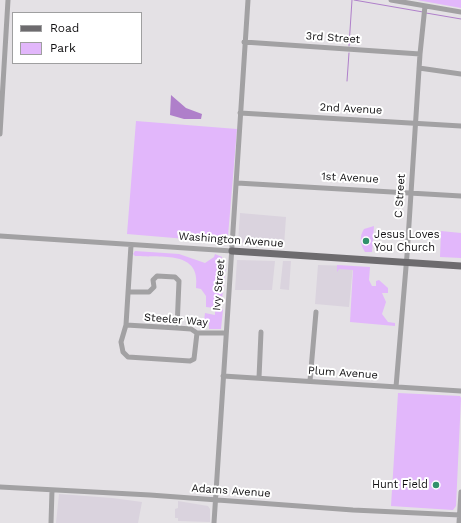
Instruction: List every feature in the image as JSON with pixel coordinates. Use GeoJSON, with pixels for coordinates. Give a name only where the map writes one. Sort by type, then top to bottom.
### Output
{"type":"FeatureCollection","features":[{"type":"Feature","properties":{"kind":"main road","name":"Washington Avenue"},"geometry":{"type":"LineString","coordinates":[[232,251],[461,266]]}},
{"type":"Feature","properties":{"kind":"street"},"geometry":{"type":"LineString","coordinates":[[0,134],[8,0]]}},
{"type":"Feature","properties":{"kind":"street","name":"Ivy Street"},"geometry":{"type":"LineString","coordinates":[[214,523],[225,333],[237,183],[244,42],[248,0]]}},
{"type":"Feature","properties":{"kind":"street"},"geometry":{"type":"LineString","coordinates":[[391,0],[461,12]]}},
{"type":"Feature","properties":{"kind":"street","name":"C Street"},"geometry":{"type":"LineString","coordinates":[[396,387],[420,54],[425,6]]}},
{"type":"Feature","properties":{"kind":"street","name":"3rd Street"},"geometry":{"type":"LineString","coordinates":[[244,42],[420,54]]}},
{"type":"Feature","properties":{"kind":"street"},"geometry":{"type":"LineString","coordinates":[[419,68],[461,74]]}},
{"type":"Feature","properties":{"kind":"street","name":"2nd Avenue"},"geometry":{"type":"LineString","coordinates":[[240,113],[461,126]]}},
{"type":"Feature","properties":{"kind":"street","name":"1st Avenue"},"geometry":{"type":"LineString","coordinates":[[237,183],[461,196]]}},
{"type":"Feature","properties":{"kind":"street","name":"Washington Avenue"},"geometry":{"type":"LineString","coordinates":[[0,236],[232,251]]}},
{"type":"Feature","properties":{"kind":"street"},"geometry":{"type":"LineString","coordinates":[[131,245],[126,326],[121,342],[123,352],[128,357],[190,361],[194,359],[197,333]]}},
{"type":"Feature","properties":{"kind":"street"},"geometry":{"type":"LineString","coordinates":[[128,292],[149,292],[154,287],[154,280],[157,276],[175,276],[179,281],[177,328]]}},
{"type":"Feature","properties":{"kind":"street"},"geometry":{"type":"LineString","coordinates":[[310,381],[316,312]]}},
{"type":"Feature","properties":{"kind":"street","name":"Steeler Way"},"geometry":{"type":"LineString","coordinates":[[126,326],[191,329],[197,333],[225,333]]}},
{"type":"Feature","properties":{"kind":"street"},"geometry":{"type":"LineString","coordinates":[[259,378],[261,332]]}},
{"type":"Feature","properties":{"kind":"street","name":"Plum Avenue"},"geometry":{"type":"LineString","coordinates":[[223,376],[461,391]]}},
{"type":"Feature","properties":{"kind":"street","name":"Adams Avenue"},"geometry":{"type":"LineString","coordinates":[[0,487],[353,510],[460,515]]}},
{"type":"Feature","properties":{"kind":"street"},"geometry":{"type":"LineString","coordinates":[[51,523],[52,490]]}},
{"type":"Feature","properties":{"kind":"street"},"geometry":{"type":"LineString","coordinates":[[459,523],[461,492]]}},
{"type":"Feature","properties":{"kind":"shaded area"},"geometry":{"type":"Polygon","coordinates":[[[171,95],[186,108],[202,114],[201,119],[184,119],[170,115],[171,95]]]}},
{"type":"Feature","properties":{"kind":"shaded area"},"geometry":{"type":"Polygon","coordinates":[[[240,213],[286,217],[284,246],[238,243],[240,213]]]}},
{"type":"Feature","properties":{"kind":"shaded area"},"geometry":{"type":"Polygon","coordinates":[[[237,260],[275,261],[272,290],[235,290],[237,260]]]}},
{"type":"Feature","properties":{"kind":"shaded area"},"geometry":{"type":"Polygon","coordinates":[[[283,261],[291,261],[289,290],[280,289],[283,261]]]}},
{"type":"Feature","properties":{"kind":"shaded area"},"geometry":{"type":"Polygon","coordinates":[[[318,265],[353,266],[349,307],[315,304],[318,265]]]}},
{"type":"Feature","properties":{"kind":"shaded area"},"geometry":{"type":"Polygon","coordinates":[[[59,494],[142,502],[138,523],[56,523],[59,494]]]}},
{"type":"Feature","properties":{"kind":"shaded area"},"geometry":{"type":"Polygon","coordinates":[[[178,501],[208,506],[210,509],[210,522],[178,521],[178,518],[175,518],[175,509],[178,508],[178,501]]]}},
{"type":"Feature","properties":{"kind":"green space"},"geometry":{"type":"Polygon","coordinates":[[[417,0],[461,0],[461,8],[417,0]]]}},
{"type":"Feature","properties":{"kind":"green space"},"geometry":{"type":"Polygon","coordinates":[[[136,121],[237,129],[228,236],[222,242],[127,234],[136,121]]]}},
{"type":"Feature","properties":{"kind":"green space"},"geometry":{"type":"Polygon","coordinates":[[[374,226],[372,252],[365,252],[361,243],[361,235],[364,229],[374,226]]]}},
{"type":"Feature","properties":{"kind":"green space"},"geometry":{"type":"Polygon","coordinates":[[[441,231],[461,233],[461,258],[440,257],[441,231]]]}},
{"type":"Feature","properties":{"kind":"green space"},"geometry":{"type":"Polygon","coordinates":[[[135,251],[179,254],[205,263],[214,257],[215,254],[222,257],[221,265],[226,265],[221,307],[223,310],[221,329],[209,329],[209,321],[204,321],[205,313],[215,315],[215,308],[206,307],[206,296],[201,289],[196,288],[196,276],[192,267],[178,258],[135,256],[133,254],[135,251]]]}},
{"type":"Feature","properties":{"kind":"green space"},"geometry":{"type":"Polygon","coordinates":[[[337,265],[370,267],[369,280],[372,286],[376,286],[376,281],[379,280],[388,288],[388,293],[382,293],[386,302],[382,314],[388,322],[395,323],[395,326],[350,322],[353,270],[339,269],[337,272],[337,265]]]}},
{"type":"Feature","properties":{"kind":"green space"},"geometry":{"type":"Polygon","coordinates":[[[398,393],[460,396],[461,398],[456,506],[453,510],[391,506],[398,393]]]}},
{"type":"Feature","properties":{"kind":"waterway"},"geometry":{"type":"LineString","coordinates":[[349,46],[352,0]]}},
{"type":"Feature","properties":{"kind":"waterway"},"geometry":{"type":"LineString","coordinates":[[354,0],[423,12]]}},
{"type":"Feature","properties":{"kind":"waterway"},"geometry":{"type":"LineString","coordinates":[[426,13],[461,19]]}},
{"type":"Feature","properties":{"kind":"waterway"},"geometry":{"type":"LineString","coordinates":[[347,81],[349,53]]}},
{"type":"Feature","properties":{"kind":"place","name":"Jesus Loves You Church"},"geometry":{"type":"Point","coordinates":[366,241]}},
{"type":"Feature","properties":{"kind":"place","name":"Hunt Field"},"geometry":{"type":"Point","coordinates":[436,485]}}]}
